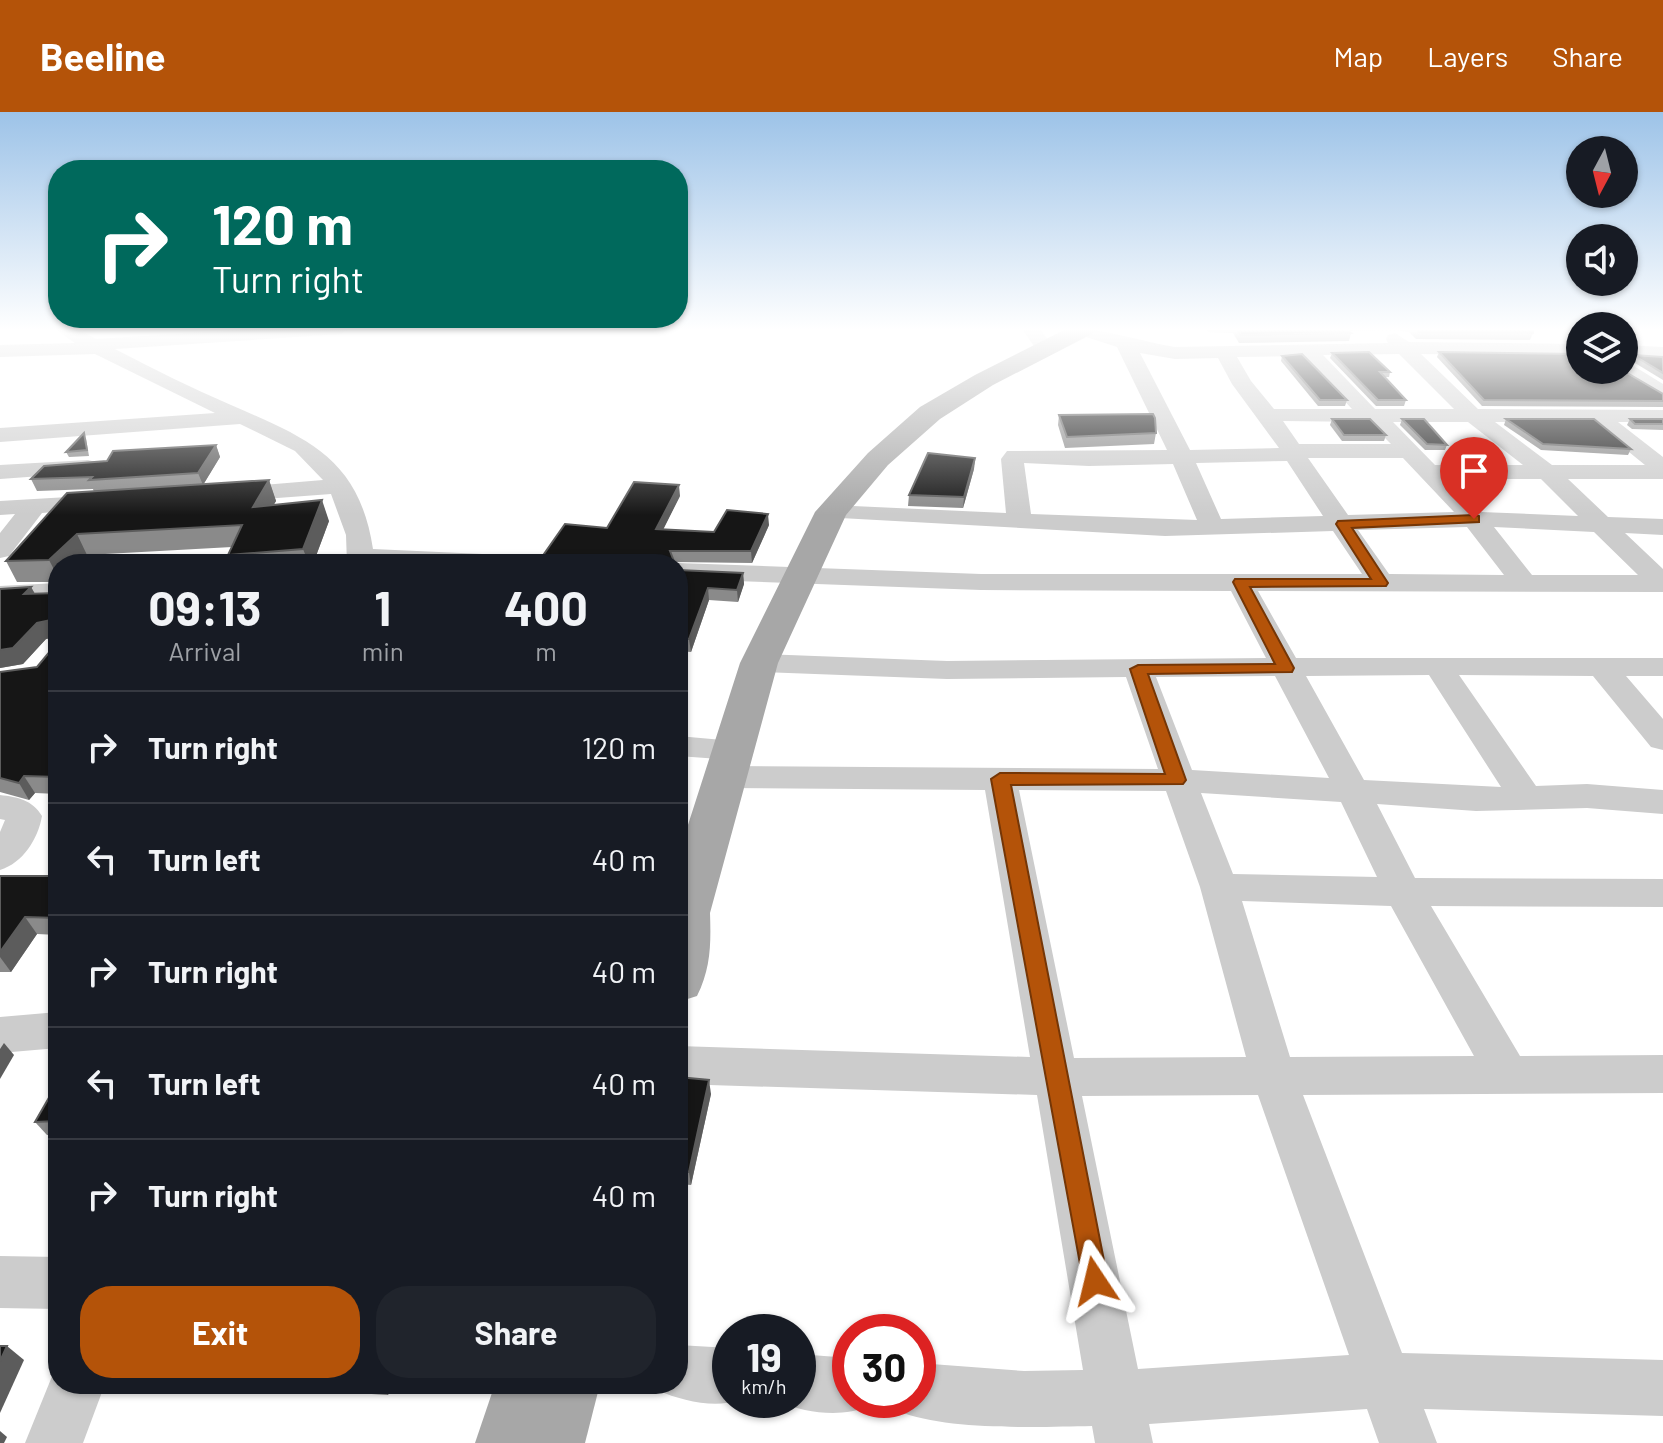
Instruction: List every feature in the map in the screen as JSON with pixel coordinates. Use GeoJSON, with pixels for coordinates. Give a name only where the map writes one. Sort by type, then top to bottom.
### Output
{"type":"FeatureCollection","features":[{"type":"Feature","properties":{"kind":"main road"},"geometry":{"type":"LineString","coordinates":[[688,900],[759,663],[831,512],[878,459],[930,413],[966,391]]}},
{"type":"Feature","properties":{"kind":"main road"},"geometry":{"type":"LineString","coordinates":[[512,1443],[528,1394]]}},
{"type":"Feature","properties":{"kind":"main road"},"geometry":{"type":"LineString","coordinates":[[548,1443],[561,1394]]}},
{"type":"Feature","properties":{"kind":"street"},"geometry":{"type":"LineString","coordinates":[[190,391],[297,442],[317,457],[338,486],[356,524],[359,554]]}},
{"type":"Feature","properties":{"kind":"street"},"geometry":{"type":"LineString","coordinates":[[1149,391],[1213,528]]}},
{"type":"Feature","properties":{"kind":"street"},"geometry":{"type":"LineString","coordinates":[[1248,391],[1268,415],[1381,583]]}},
{"type":"Feature","properties":{"kind":"street"},"geometry":{"type":"LineString","coordinates":[[1348,391],[1474,519],[1525,584]]}},
{"type":"Feature","properties":{"kind":"street"},"geometry":{"type":"LineString","coordinates":[[1447,391],[1472,415],[1547,472],[1663,584]]}},
{"type":"Feature","properties":{"kind":"street"},"geometry":{"type":"LineString","coordinates":[[1268,415],[1659,419]]}},
{"type":"Feature","properties":{"kind":"street"},"geometry":{"type":"LineString","coordinates":[[1597,416],[1663,470]]}},
{"type":"Feature","properties":{"kind":"street"},"geometry":{"type":"LineString","coordinates":[[0,435],[245,418]]}},
{"type":"Feature","properties":{"kind":"street"},"geometry":{"type":"LineString","coordinates":[[75,503],[135,425]]}},
{"type":"Feature","properties":{"kind":"street"},"geometry":{"type":"LineString","coordinates":[[1019,521],[1012,459],[1015,456],[1089,459],[1409,451]]}},
{"type":"Feature","properties":{"kind":"street"},"geometry":{"type":"LineString","coordinates":[[0,472],[112,455]]}},
{"type":"Feature","properties":{"kind":"street"},"geometry":{"type":"LineString","coordinates":[[1429,472],[1663,470]]}},
{"type":"Feature","properties":{"kind":"street"},"geometry":{"type":"LineString","coordinates":[[206,496],[338,486]]}},
{"type":"Feature","properties":{"kind":"street"},"geometry":{"type":"LineString","coordinates":[[0,508],[119,501]]}},
{"type":"Feature","properties":{"kind":"street"},"geometry":{"type":"LineString","coordinates":[[0,550],[35,506]]}},
{"type":"Feature","properties":{"kind":"street"},"geometry":{"type":"LineString","coordinates":[[831,512],[1165,528],[1474,519],[1663,527]]}},
{"type":"Feature","properties":{"kind":"street"},"geometry":{"type":"LineString","coordinates":[[1165,528],[1185,582]]}},
{"type":"Feature","properties":{"kind":"street"},"geometry":{"type":"LineString","coordinates":[[688,572],[981,582],[1663,584]]}},
{"type":"Feature","properties":{"kind":"street"},"geometry":{"type":"LineString","coordinates":[[1240,582],[1403,892],[1508,1076]]}},
{"type":"Feature","properties":{"kind":"street"},"geometry":{"type":"LineString","coordinates":[[0,594],[48,592]]}},
{"type":"Feature","properties":{"kind":"street"},"geometry":{"type":"LineString","coordinates":[[759,663],[947,670],[1663,667]]}},
{"type":"Feature","properties":{"kind":"street"},"geometry":{"type":"LineString","coordinates":[[1438,666],[1526,798]]}},
{"type":"Feature","properties":{"kind":"street"},"geometry":{"type":"LineString","coordinates":[[1601,666],[1663,740]]}},
{"type":"Feature","properties":{"kind":"street"},"geometry":{"type":"LineString","coordinates":[[1138,669],[1176,780],[1219,887],[1274,1077],[1408,1443]]}},
{"type":"Feature","properties":{"kind":"street"},"geometry":{"type":"LineString","coordinates":[[688,749],[728,763],[1000,779],[1176,780],[1476,799],[1587,796],[1663,802]]}},
{"type":"Feature","properties":{"kind":"street"},"geometry":{"type":"LineString","coordinates":[[1000,779],[1120,1420]]}},
{"type":"Feature","properties":{"kind":"street"},"geometry":{"type":"LineString","coordinates":[[0,807],[12,808],[24,816],[21,831],[0,857]]}},
{"type":"Feature","properties":{"kind":"street"},"geometry":{"type":"LineString","coordinates":[[1219,887],[1403,892],[1663,893]]}},
{"type":"Feature","properties":{"kind":"street"},"geometry":{"type":"LineString","coordinates":[[0,1035],[48,1031]]}},
{"type":"Feature","properties":{"kind":"street"},"geometry":{"type":"LineString","coordinates":[[688,1065],[1057,1077],[1663,1074]]}},
{"type":"Feature","properties":{"kind":"street"},"geometry":{"type":"LineString","coordinates":[[0,1282],[48,1283]]}},
{"type":"Feature","properties":{"kind":"street"},"geometry":{"type":"LineString","coordinates":[[688,1373],[712,1375]]}},
{"type":"Feature","properties":{"kind":"street"},"geometry":{"type":"LineString","coordinates":[[936,1392],[1024,1399],[1120,1420],[1385,1380],[1663,1388]]}},
{"type":"Feature","properties":{"kind":"street"},"geometry":{"type":"LineString","coordinates":[[54,1443],[73,1394]]}},
{"type":"Feature","properties":{"kind":"building"},"geometry":{"type":"Polygon","coordinates":[[[1312,391],[1338,391],[1347,400],[1320,400],[1312,391]]]}},
{"type":"Feature","properties":{"kind":"building"},"geometry":{"type":"Polygon","coordinates":[[[1369,391],[1398,391],[1406,400],[1378,400],[1369,391]]]}},
{"type":"Feature","properties":{"kind":"building"},"geometry":{"type":"Polygon","coordinates":[[[1476,391],[1658,391],[1663,394],[1663,401],[1484,400],[1476,391]]]}},
{"type":"Feature","properties":{"kind":"building"},"geometry":{"type":"Polygon","coordinates":[[[1153,414],[1156,433],[1067,437],[1059,415],[1153,414]]]}},
{"type":"Feature","properties":{"kind":"building"},"geometry":{"type":"Polygon","coordinates":[[[1332,419],[1370,419],[1386,435],[1344,435],[1332,419]]]}},
{"type":"Feature","properties":{"kind":"building"},"geometry":{"type":"Polygon","coordinates":[[[1402,419],[1424,419],[1447,445],[1427,444],[1402,419]]]}},
{"type":"Feature","properties":{"kind":"building"},"geometry":{"type":"Polygon","coordinates":[[[1506,419],[1594,419],[1631,449],[1543,444],[1506,419]]]}},
{"type":"Feature","properties":{"kind":"building"},"geometry":{"type":"Polygon","coordinates":[[[1630,419],[1663,419],[1663,424],[1635,424],[1630,419]]]}},
{"type":"Feature","properties":{"kind":"building"},"geometry":{"type":"Polygon","coordinates":[[[84,433],[87,450],[66,452],[84,433]]]}},
{"type":"Feature","properties":{"kind":"building"},"geometry":{"type":"Polygon","coordinates":[[[216,445],[198,473],[89,480],[92,477],[31,479],[44,466],[107,461],[113,451],[216,445]]]}},
{"type":"Feature","properties":{"kind":"building"},"geometry":{"type":"Polygon","coordinates":[[[928,453],[975,458],[964,497],[909,495],[928,453]]]}},
{"type":"Feature","properties":{"kind":"building"},"geometry":{"type":"Polygon","coordinates":[[[269,480],[253,507],[322,500],[303,549],[228,554],[242,525],[77,534],[55,554],[48,554],[48,560],[6,561],[67,493],[269,480]]]}},
{"type":"Feature","properties":{"kind":"building"},"geometry":{"type":"Polygon","coordinates":[[[634,482],[679,485],[656,529],[714,532],[727,510],[768,514],[751,551],[544,554],[565,524],[607,528],[634,482]]]}},
{"type":"Feature","properties":{"kind":"building"},"geometry":{"type":"Polygon","coordinates":[[[688,570],[743,573],[737,590],[708,588],[689,639],[688,570]]]}},
{"type":"Feature","properties":{"kind":"building"},"geometry":{"type":"Polygon","coordinates":[[[31,587],[24,594],[48,593],[48,621],[37,623],[13,648],[0,650],[0,589],[31,587]]]}},
{"type":"Feature","properties":{"kind":"building"},"geometry":{"type":"Polygon","coordinates":[[[48,654],[48,777],[24,776],[19,783],[0,778],[0,672],[37,667],[48,654]]]}},
{"type":"Feature","properties":{"kind":"building"},"geometry":{"type":"Polygon","coordinates":[[[0,876],[48,876],[48,918],[25,917],[0,952],[0,876]]]}},
{"type":"Feature","properties":{"kind":"building"},"geometry":{"type":"Polygon","coordinates":[[[688,1078],[709,1080],[689,1172],[688,1078]]]}},
{"type":"Feature","properties":{"kind":"building"},"geometry":{"type":"Polygon","coordinates":[[[48,1099],[48,1121],[35,1122],[48,1099]]]}},
{"type":"Feature","properties":{"kind":"building"},"geometry":{"type":"Polygon","coordinates":[[[0,1346],[7,1346],[0,1361],[0,1346]]]}},
{"type":"Feature","properties":{"kind":"route"},"geometry":{"type":"LineString","coordinates":[[1095,1281],[1000,779],[1176,780],[1138,669],[1286,668],[1240,582],[1381,583],[1343,524],[1474,519]]}}]}
